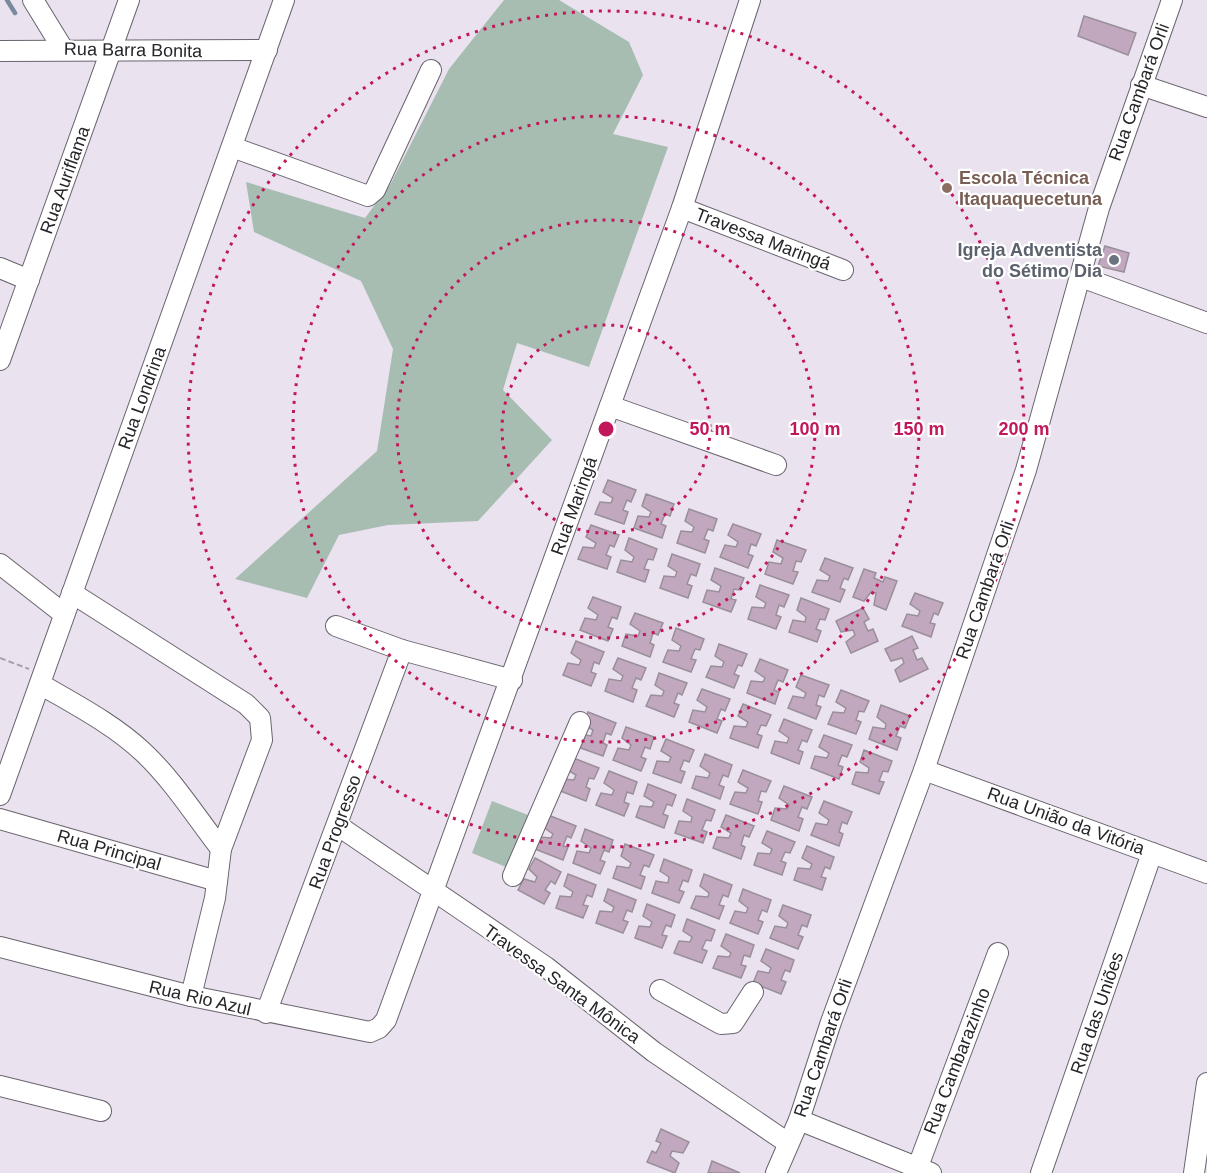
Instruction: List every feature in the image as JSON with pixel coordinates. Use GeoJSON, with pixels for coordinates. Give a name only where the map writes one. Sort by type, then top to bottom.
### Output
{"type":"FeatureCollection","features":[{"type":"Feature","properties":{"kind":"street"},"geometry":{"type":"LineString","coordinates":[[33,0],[63,49]]}},
{"type":"Feature","properties":{"kind":"street","name":"Rua Auriflama"},"geometry":{"type":"LineString","coordinates":[[0,360],[129,0]]}},
{"type":"Feature","properties":{"kind":"street","name":"Rua Londrina"},"geometry":{"type":"LineString","coordinates":[[0,795],[284,0]]}},
{"type":"Feature","properties":{"kind":"street","name":"Rua Maringá"},"geometry":{"type":"LineString","coordinates":[[392,1009],[682,208],[750,0]]}},
{"type":"Feature","properties":{"kind":"street","name":"Rua Cambará Orli"},"geometry":{"type":"LineString","coordinates":[[776,1173],[799,1120],[831,1022],[924,770],[1026,470],[1082,277],[1099,208],[1172,0]]}},
{"type":"Feature","properties":{"kind":"street","name":"Rua Barra Bonita"},"geometry":{"type":"LineString","coordinates":[[0,51],[267,50]]}},
{"type":"Feature","properties":{"kind":"street"},"geometry":{"type":"LineString","coordinates":[[232,147],[368,196],[375,190],[431,70]]}},
{"type":"Feature","properties":{"kind":"street"},"geometry":{"type":"LineString","coordinates":[[1141,85],[1207,107]]}},
{"type":"Feature","properties":{"kind":"street","name":"Travessa Maringá"},"geometry":{"type":"LineString","coordinates":[[682,208],[843,270]]}},
{"type":"Feature","properties":{"kind":"street"},"geometry":{"type":"LineString","coordinates":[[0,268],[29,280]]}},
{"type":"Feature","properties":{"kind":"street"},"geometry":{"type":"LineString","coordinates":[[1082,277],[1207,323]]}},
{"type":"Feature","properties":{"kind":"street"},"geometry":{"type":"LineString","coordinates":[[610,406],[776,465]]}},
{"type":"Feature","properties":{"kind":"street"},"geometry":{"type":"LineString","coordinates":[[0,564],[64,614]]}},
{"type":"Feature","properties":{"kind":"street"},"geometry":{"type":"LineString","coordinates":[[72,593],[246,704],[260,718],[262,740],[221,849],[217,881],[190,996]]}},
{"type":"Feature","properties":{"kind":"street"},"geometry":{"type":"LineString","coordinates":[[336,626],[402,650],[512,680]]}},
{"type":"Feature","properties":{"kind":"street","name":"Rua Progresso"},"geometry":{"type":"LineString","coordinates":[[267,1013],[402,650]]}},
{"type":"Feature","properties":{"kind":"street"},"geometry":{"type":"LineString","coordinates":[[41,679],[106,722],[144,753],[167,778],[221,849]]}},
{"type":"Feature","properties":{"kind":"street"},"geometry":{"type":"LineString","coordinates":[[513,876],[580,722]]}},
{"type":"Feature","properties":{"kind":"street","name":"Rua União da Vitória"},"geometry":{"type":"LineString","coordinates":[[924,770],[1207,873]]}},
{"type":"Feature","properties":{"kind":"street","name":"Rua Principal"},"geometry":{"type":"LineString","coordinates":[[0,819],[217,881]]}},
{"type":"Feature","properties":{"kind":"street","name":"Travessa Santa Mônica"},"geometry":{"type":"LineString","coordinates":[[337,825],[546,968],[654,1052],[789,1143]]}},
{"type":"Feature","properties":{"kind":"street","name":"Rua das Uniões"},"geometry":{"type":"LineString","coordinates":[[1041,1173],[1152,853]]}},
{"type":"Feature","properties":{"kind":"street","name":"Rua Rio Azul"},"geometry":{"type":"LineString","coordinates":[[0,947],[190,996],[370,1032],[379,1028],[392,1009]]}},
{"type":"Feature","properties":{"kind":"street","name":"Rua Cambarazinho"},"geometry":{"type":"LineString","coordinates":[[924,1171],[998,953]]}},
{"type":"Feature","properties":{"kind":"street"},"geometry":{"type":"LineString","coordinates":[[660,990],[722,1024],[732,1023],[753,992]]}},
{"type":"Feature","properties":{"kind":"street"},"geometry":{"type":"LineString","coordinates":[[1194,1173],[1207,1083]]}},
{"type":"Feature","properties":{"kind":"street"},"geometry":{"type":"LineString","coordinates":[[0,1086],[101,1111]]}},
{"type":"Feature","properties":{"kind":"street"},"geometry":{"type":"LineString","coordinates":[[799,1120],[924,1171]]}},
{"type":"Feature","properties":{"kind":"path"},"geometry":{"type":"LineString","coordinates":[[0,658],[41,679]]}},
{"type":"Feature","properties":{"kind":"green space"},"geometry":{"type":"Polygon","coordinates":[[[504,0],[559,0],[629,42],[643,75],[613,134],[668,147],[589,367],[517,343],[503,390],[552,440],[478,521],[388,525],[339,535],[307,598],[235,579],[377,451],[393,349],[361,281],[254,232],[246,182],[365,218],[391,183],[449,69],[504,0]]]}},
{"type":"Feature","properties":{"kind":"green space"},"geometry":{"type":"Polygon","coordinates":[[[492,801],[528,815],[506,867],[472,853],[492,801]]]}},
{"type":"Feature","properties":{"kind":"building"},"geometry":{"type":"Polygon","coordinates":[[[1084,16],[1136,33],[1128,55],[1078,36],[1084,16]]]}},
{"type":"Feature","properties":{"kind":"building","name":"Igreja Adventista do Sétimo Dia"},"geometry":{"type":"Polygon","coordinates":[[[1105,246],[1129,253],[1124,272],[1098,266],[1105,246]]]}},
{"type":"Feature","properties":{"kind":"building"},"geometry":{"type":"Polygon","coordinates":[[[608,480],[636,490],[631,502],[627,500],[623,510],[628,512],[624,524],[595,514],[600,502],[611,503],[613,498],[603,492],[608,480]]]}},
{"type":"Feature","properties":{"kind":"building"},"geometry":{"type":"Polygon","coordinates":[[[646,494],[674,504],[670,516],[665,514],[661,524],[666,526],[662,538],[634,528],[638,516],[649,517],[651,512],[642,506],[646,494]]]}},
{"type":"Feature","properties":{"kind":"building"},"geometry":{"type":"Polygon","coordinates":[[[689,509],[717,519],[713,531],[708,529],[704,539],[709,541],[705,553],[677,543],[681,531],[692,532],[694,527],[685,521],[689,509]]]}},
{"type":"Feature","properties":{"kind":"building"},"geometry":{"type":"Polygon","coordinates":[[[733,524],[761,534],[756,546],[751,544],[748,554],[753,556],[748,568],[720,557],[725,545],[736,547],[738,542],[728,535],[733,524]]]}},
{"type":"Feature","properties":{"kind":"building"},"geometry":{"type":"Polygon","coordinates":[[[591,525],[619,535],[614,547],[610,545],[606,555],[611,557],[607,569],[578,559],[583,547],[594,548],[596,543],[586,537],[591,525]]]}},
{"type":"Feature","properties":{"kind":"building"},"geometry":{"type":"Polygon","coordinates":[[[629,538],[657,549],[653,560],[648,559],[644,569],[649,570],[645,582],[617,572],[621,560],[632,562],[634,557],[625,550],[629,538]]]}},
{"type":"Feature","properties":{"kind":"building"},"geometry":{"type":"Polygon","coordinates":[[[777,540],[806,550],[801,562],[796,561],[793,571],[798,572],[793,584],[765,574],[769,562],[781,564],[783,558],[773,552],[777,540]]]}},
{"type":"Feature","properties":{"kind":"building"},"geometry":{"type":"Polygon","coordinates":[[[672,554],[700,564],[696,576],[691,574],[687,584],[692,586],[688,598],[660,588],[664,576],[675,577],[677,572],[668,566],[672,554]]]}},
{"type":"Feature","properties":{"kind":"building"},"geometry":{"type":"Polygon","coordinates":[[[825,558],[853,568],[848,580],[844,578],[840,588],[845,590],[840,602],[812,592],[817,580],[828,581],[830,576],[820,570],[825,558]]]}},
{"type":"Feature","properties":{"kind":"building"},"geometry":{"type":"Polygon","coordinates":[[[715,568],[744,578],[739,590],[734,589],[731,599],[736,600],[731,612],[703,602],[707,590],[719,592],[721,586],[711,580],[715,568]]]}},
{"type":"Feature","properties":{"kind":"building"},"geometry":{"type":"Polygon","coordinates":[[[864,569],[876,573],[874,578],[883,582],[885,577],[897,581],[886,610],[874,605],[876,593],[871,592],[864,601],[853,597],[864,569]]]}},
{"type":"Feature","properties":{"kind":"building"},"geometry":{"type":"Polygon","coordinates":[[[760,585],[789,595],[784,607],[779,605],[776,615],[781,617],[776,629],[748,619],[752,607],[764,608],[766,603],[756,597],[760,585]]]}},
{"type":"Feature","properties":{"kind":"building"},"geometry":{"type":"Polygon","coordinates":[[[915,593],[943,603],[938,615],[934,613],[930,623],[935,624],[931,637],[902,626],[907,614],[918,616],[920,611],[910,604],[915,593]]]}},
{"type":"Feature","properties":{"kind":"building"},"geometry":{"type":"Polygon","coordinates":[[[593,597],[621,607],[617,619],[612,617],[608,627],[613,629],[608,641],[580,630],[585,618],[596,620],[598,615],[588,608],[593,597]]]}},
{"type":"Feature","properties":{"kind":"building"},"geometry":{"type":"Polygon","coordinates":[[[801,598],[829,609],[825,620],[820,619],[816,629],[821,631],[817,642],[789,632],[793,620],[805,622],[806,617],[797,610],[801,598]]]}},
{"type":"Feature","properties":{"kind":"building"},"geometry":{"type":"Polygon","coordinates":[[[863,608],[869,619],[864,622],[868,631],[873,629],[878,641],[851,653],[846,642],[855,635],[853,630],[841,632],[836,621],[863,608]]]}},
{"type":"Feature","properties":{"kind":"building"},"geometry":{"type":"Polygon","coordinates":[[[635,613],[663,623],[658,635],[653,633],[650,643],[654,645],[650,657],[622,646],[626,634],[638,636],[640,631],[630,624],[635,613]]]}},
{"type":"Feature","properties":{"kind":"building"},"geometry":{"type":"Polygon","coordinates":[[[676,628],[704,639],[700,650],[695,649],[691,659],[696,660],[691,672],[663,662],[668,650],[679,651],[681,646],[672,640],[676,628]]]}},
{"type":"Feature","properties":{"kind":"building"},"geometry":{"type":"Polygon","coordinates":[[[912,636],[918,648],[913,650],[917,660],[922,658],[928,669],[900,682],[895,670],[904,663],[902,658],[891,661],[885,649],[912,636]]]}},
{"type":"Feature","properties":{"kind":"building"},"geometry":{"type":"Polygon","coordinates":[[[576,641],[604,652],[599,664],[594,662],[591,672],[596,674],[591,686],[563,675],[568,663],[579,665],[581,660],[571,653],[576,641]]]}},
{"type":"Feature","properties":{"kind":"building"},"geometry":{"type":"Polygon","coordinates":[[[719,644],[747,654],[742,666],[738,665],[734,674],[739,676],[734,688],[706,677],[711,666],[722,667],[724,662],[715,656],[719,644]]]}},
{"type":"Feature","properties":{"kind":"building"},"geometry":{"type":"Polygon","coordinates":[[[618,658],[646,668],[641,680],[636,678],[632,688],[637,690],[633,702],[605,691],[609,679],[621,681],[623,676],[613,669],[618,658]]]}},
{"type":"Feature","properties":{"kind":"building"},"geometry":{"type":"Polygon","coordinates":[[[760,659],[788,670],[783,682],[778,680],[774,690],[779,692],[775,704],[747,693],[751,681],[763,682],[765,678],[755,671],[760,659]]]}},
{"type":"Feature","properties":{"kind":"building"},"geometry":{"type":"Polygon","coordinates":[[[659,673],[687,683],[682,695],[678,693],[674,703],[679,705],[674,717],[646,706],[651,695],[662,696],[664,691],[655,685],[659,673]]]}},
{"type":"Feature","properties":{"kind":"building"},"geometry":{"type":"Polygon","coordinates":[[[801,675],[829,685],[824,697],[819,695],[816,705],[821,707],[816,719],[788,708],[793,696],[804,698],[806,693],[796,687],[801,675]]]}},
{"type":"Feature","properties":{"kind":"building"},"geometry":{"type":"Polygon","coordinates":[[[702,689],[730,699],[725,711],[721,709],[717,719],[722,721],[717,733],[689,722],[693,710],[705,712],[707,707],[697,700],[702,689]]]}},
{"type":"Feature","properties":{"kind":"building"},"geometry":{"type":"Polygon","coordinates":[[[841,690],[869,701],[864,712],[859,711],[856,720],[861,722],[856,734],[828,724],[833,712],[844,713],[846,708],[836,702],[841,690]]]}},
{"type":"Feature","properties":{"kind":"building"},"geometry":{"type":"Polygon","coordinates":[[[743,704],[771,715],[766,726],[761,725],[757,734],[762,736],[758,748],[730,738],[734,726],[746,727],[748,722],[738,716],[743,704]]]}},
{"type":"Feature","properties":{"kind":"building"},"geometry":{"type":"Polygon","coordinates":[[[881,705],[910,716],[905,728],[900,726],[896,736],[901,738],[897,750],[869,739],[873,727],[885,729],[886,724],[877,717],[881,705]]]}},
{"type":"Feature","properties":{"kind":"building"},"geometry":{"type":"Polygon","coordinates":[[[588,712],[616,723],[611,735],[606,733],[603,743],[607,745],[603,756],[575,746],[580,734],[591,736],[593,730],[583,724],[588,712]]]}},
{"type":"Feature","properties":{"kind":"building"},"geometry":{"type":"Polygon","coordinates":[[[784,719],[812,730],[807,742],[802,740],[798,750],[803,752],[799,764],[771,753],[775,741],[787,743],[789,738],[779,731],[784,719]]]}},
{"type":"Feature","properties":{"kind":"building"},"geometry":{"type":"Polygon","coordinates":[[[626,727],[654,737],[650,749],[645,747],[641,757],[646,759],[641,771],[613,760],[618,748],[629,750],[631,745],[622,738],[626,727]]]}},
{"type":"Feature","properties":{"kind":"building"},"geometry":{"type":"Polygon","coordinates":[[[824,735],[852,745],[847,757],[842,755],[838,765],[843,767],[839,779],[811,768],[815,756],[827,758],[829,753],[819,747],[824,735]]]}},
{"type":"Feature","properties":{"kind":"building"},"geometry":{"type":"Polygon","coordinates":[[[666,739],[694,750],[689,762],[684,760],[680,770],[685,772],[681,783],[653,773],[657,761],[669,762],[671,757],[661,751],[666,739]]]}},
{"type":"Feature","properties":{"kind":"building"},"geometry":{"type":"Polygon","coordinates":[[[864,750],[892,761],[888,772],[883,771],[879,781],[884,782],[879,794],[852,784],[856,772],[868,773],[869,768],[860,762],[864,750]]]}},
{"type":"Feature","properties":{"kind":"building"},"geometry":{"type":"Polygon","coordinates":[[[705,754],[732,765],[728,777],[723,775],[719,785],[724,787],[720,799],[692,788],[696,776],[708,778],[710,773],[700,766],[705,754]]]}},
{"type":"Feature","properties":{"kind":"building"},"geometry":{"type":"Polygon","coordinates":[[[571,757],[599,768],[594,779],[589,778],[586,787],[590,789],[586,801],[558,790],[562,779],[574,780],[576,775],[566,769],[571,757]]]}},
{"type":"Feature","properties":{"kind":"building"},"geometry":{"type":"Polygon","coordinates":[[[743,770],[771,781],[766,792],[761,791],[758,801],[762,802],[758,814],[730,804],[735,792],[746,793],[748,788],[738,782],[743,770]]]}},
{"type":"Feature","properties":{"kind":"building"},"geometry":{"type":"Polygon","coordinates":[[[609,771],[637,782],[633,794],[627,792],[624,802],[629,804],[624,816],[596,805],[601,793],[612,795],[614,790],[604,783],[609,771]]]}},
{"type":"Feature","properties":{"kind":"building"},"geometry":{"type":"Polygon","coordinates":[[[648,784],[676,795],[672,806],[667,804],[663,814],[668,816],[664,828],[636,817],[640,806],[652,807],[654,802],[644,796],[648,784]]]}},
{"type":"Feature","properties":{"kind":"building"},"geometry":{"type":"Polygon","coordinates":[[[784,786],[812,797],[807,809],[802,807],[798,817],[803,819],[799,831],[771,820],[775,808],[787,809],[789,805],[779,798],[784,786]]]}},
{"type":"Feature","properties":{"kind":"building"},"geometry":{"type":"Polygon","coordinates":[[[687,799],[715,810],[711,821],[706,820],[702,830],[707,832],[703,843],[675,833],[679,821],[691,822],[692,817],[683,811],[687,799]]]}},
{"type":"Feature","properties":{"kind":"building"},"geometry":{"type":"Polygon","coordinates":[[[824,801],[852,812],[847,824],[842,822],[839,832],[843,834],[839,846],[811,835],[816,823],[827,825],[829,820],[819,813],[824,801]]]}},
{"type":"Feature","properties":{"kind":"building"},"geometry":{"type":"Polygon","coordinates":[[[548,815],[576,826],[571,838],[567,836],[563,846],[568,847],[563,860],[535,849],[540,837],[551,838],[553,834],[543,827],[548,815]]]}},
{"type":"Feature","properties":{"kind":"building"},"geometry":{"type":"Polygon","coordinates":[[[726,815],[754,826],[749,837],[744,835],[741,845],[745,847],[741,859],[713,848],[717,837],[729,838],[731,833],[721,827],[726,815]]]}},
{"type":"Feature","properties":{"kind":"building"},"geometry":{"type":"Polygon","coordinates":[[[585,829],[613,840],[609,852],[604,850],[600,860],[605,862],[600,874],[573,863],[577,851],[589,853],[591,848],[581,841],[585,829]]]}},
{"type":"Feature","properties":{"kind":"building"},"geometry":{"type":"Polygon","coordinates":[[[767,831],[795,842],[790,853],[785,852],[781,861],[786,863],[782,875],[754,865],[758,853],[770,854],[772,849],[762,843],[767,831]]]}},
{"type":"Feature","properties":{"kind":"building"},"geometry":{"type":"Polygon","coordinates":[[[625,844],[654,855],[649,867],[644,865],[640,875],[645,877],[641,889],[613,878],[617,866],[629,868],[631,863],[621,856],[625,844]]]}},
{"type":"Feature","properties":{"kind":"building"},"geometry":{"type":"Polygon","coordinates":[[[807,846],[834,857],[830,869],[825,867],[821,877],[826,878],[822,890],[794,880],[798,868],[810,869],[812,864],[802,858],[807,846]]]}},
{"type":"Feature","properties":{"kind":"building"},"geometry":{"type":"Polygon","coordinates":[[[535,858],[561,872],[555,884],[551,881],[545,890],[550,893],[544,904],[518,890],[524,879],[535,882],[537,877],[529,869],[535,858]]]}},
{"type":"Feature","properties":{"kind":"building"},"geometry":{"type":"Polygon","coordinates":[[[664,859],[692,870],[688,882],[683,880],[679,890],[684,892],[679,903],[652,893],[656,881],[668,883],[669,877],[660,871],[664,859]]]}},
{"type":"Feature","properties":{"kind":"building"},"geometry":{"type":"Polygon","coordinates":[[[568,874],[596,885],[592,897],[587,895],[583,905],[588,906],[583,918],[556,908],[560,896],[571,897],[573,892],[564,886],[568,874]]]}},
{"type":"Feature","properties":{"kind":"building"},"geometry":{"type":"Polygon","coordinates":[[[704,874],[732,885],[728,897],[723,895],[719,905],[724,906],[719,919],[691,908],[696,896],[708,897],[709,893],[700,886],[704,874]]]}},
{"type":"Feature","properties":{"kind":"building"},"geometry":{"type":"Polygon","coordinates":[[[608,889],[636,900],[632,912],[627,910],[623,920],[628,922],[623,933],[596,923],[600,911],[612,912],[614,907],[604,901],[608,889]]]}},
{"type":"Feature","properties":{"kind":"building"},"geometry":{"type":"Polygon","coordinates":[[[743,889],[771,900],[767,912],[762,910],[758,920],[763,922],[758,934],[730,923],[735,911],[746,913],[748,908],[739,901],[743,889]]]}},
{"type":"Feature","properties":{"kind":"building"},"geometry":{"type":"Polygon","coordinates":[[[647,904],[675,915],[671,927],[666,925],[662,935],[667,936],[662,948],[635,938],[639,926],[650,927],[652,922],[643,916],[647,904]]]}},
{"type":"Feature","properties":{"kind":"building"},"geometry":{"type":"Polygon","coordinates":[[[783,905],[811,915],[807,927],[802,925],[798,935],[803,937],[798,949],[770,938],[775,926],[786,928],[788,923],[779,916],[783,905]]]}},
{"type":"Feature","properties":{"kind":"building"},"geometry":{"type":"Polygon","coordinates":[[[687,919],[715,930],[711,941],[706,940],[702,949],[707,951],[702,963],[674,953],[679,941],[690,942],[692,937],[683,931],[687,919]]]}},
{"type":"Feature","properties":{"kind":"building"},"geometry":{"type":"Polygon","coordinates":[[[726,934],[754,945],[750,957],[744,955],[741,965],[746,966],[741,978],[713,968],[718,956],[729,957],[731,953],[721,946],[726,934]]]}},
{"type":"Feature","properties":{"kind":"building"},"geometry":{"type":"Polygon","coordinates":[[[766,949],[794,960],[790,972],[785,970],[781,980],[786,982],[781,994],[753,983],[758,971],[769,973],[771,968],[761,961],[766,949]]]}},
{"type":"Feature","properties":{"kind":"building"},"geometry":{"type":"Polygon","coordinates":[[[661,1129],[689,1142],[683,1153],[672,1151],[670,1156],[679,1163],[675,1173],[647,1162],[652,1151],[656,1153],[661,1143],[656,1141],[661,1129]]]}},
{"type":"Feature","properties":{"kind":"building"},"geometry":{"type":"Polygon","coordinates":[[[712,1161],[740,1173],[708,1173],[712,1161]]]}},
{"type":"Feature","properties":{"kind":"waterway"},"geometry":{"type":"LineString","coordinates":[[7,0],[15,13]]}},
{"type":"Feature","properties":{"kind":"place","name":"Escola Técnica Itaquaquecetuna"},"geometry":{"type":"Point","coordinates":[947,188]}},
{"type":"Feature","properties":{"kind":"place","name":"Igreja Adventista do Sétimo Dia"},"geometry":{"type":"Point","coordinates":[1114,260]}}]}
